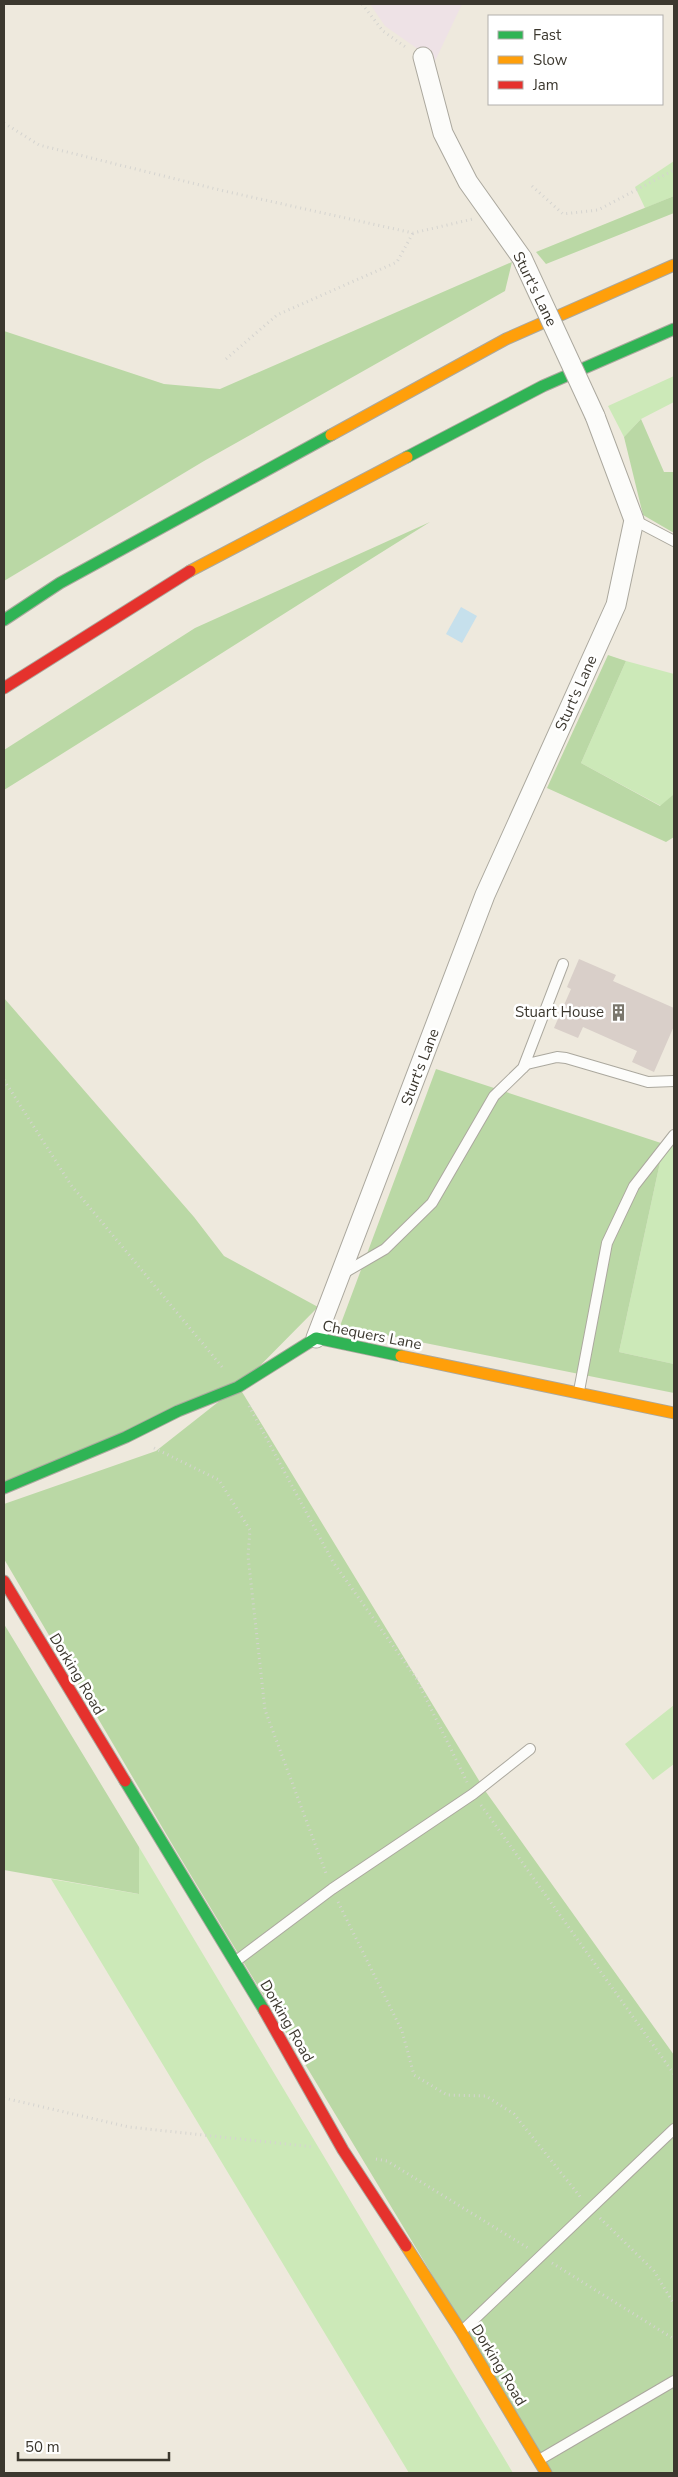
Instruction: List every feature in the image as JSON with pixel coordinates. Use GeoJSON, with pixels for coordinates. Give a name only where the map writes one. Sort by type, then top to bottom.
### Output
{"type":"FeatureCollection","features":[{"type":"Feature","properties":{"kind":"main road"},"geometry":{"type":"LineString","coordinates":[[4,620],[60,583],[506,339],[674,265]]}},
{"type":"Feature","properties":{"kind":"main road"},"geometry":{"type":"LineString","coordinates":[[4,688],[182,575],[543,386],[674,329]]}},
{"type":"Feature","properties":{"kind":"main road","name":"Chequers Lane"},"geometry":{"type":"LineString","coordinates":[[4,1488],[126,1437],[178,1411],[238,1387],[316,1338],[674,1413]]}},
{"type":"Feature","properties":{"kind":"main road","name":"Dorking Road"},"geometry":{"type":"LineString","coordinates":[[4,1582],[235,1962],[343,2150],[461,2331],[546,2473]]}},
{"type":"Feature","properties":{"kind":"street","name":"Sturt's Lane"},"geometry":{"type":"LineString","coordinates":[[316,1338],[484,895],[616,605],[634,520],[595,416],[522,258],[468,182],[443,133],[423,57]]}},
{"type":"Feature","properties":{"kind":"lane"},"geometry":{"type":"LineString","coordinates":[[634,520],[674,541]]}},
{"type":"Feature","properties":{"kind":"lane"},"geometry":{"type":"LineString","coordinates":[[523,1068],[563,964]]}},
{"type":"Feature","properties":{"kind":"lane"},"geometry":{"type":"LineString","coordinates":[[341,1274],[384,1248],[432,1203],[494,1096],[527,1064],[557,1057],[648,1082],[674,1081]]}},
{"type":"Feature","properties":{"kind":"lane"},"geometry":{"type":"LineString","coordinates":[[579,1393],[607,1243],[634,1186],[674,1134]]}},
{"type":"Feature","properties":{"kind":"lane"},"geometry":{"type":"LineString","coordinates":[[235,1962],[332,1889],[473,1794],[530,1749]]}},
{"type":"Feature","properties":{"kind":"lane"},"geometry":{"type":"LineString","coordinates":[[461,2331],[674,2129]]}},
{"type":"Feature","properties":{"kind":"lane"},"geometry":{"type":"LineString","coordinates":[[538,2460],[674,2381]]}},
{"type":"Feature","properties":{"kind":"path"},"geometry":{"type":"LineString","coordinates":[[362,4],[383,31],[423,57]]}},
{"type":"Feature","properties":{"kind":"path"},"geometry":{"type":"LineString","coordinates":[[4,123],[39,145],[413,233],[492,214]]}},
{"type":"Feature","properties":{"kind":"path"},"geometry":{"type":"LineString","coordinates":[[532,186],[563,214],[598,210],[674,170]]}},
{"type":"Feature","properties":{"kind":"path"},"geometry":{"type":"LineString","coordinates":[[226,360],[277,315],[397,262],[413,233]]}},
{"type":"Feature","properties":{"kind":"path"},"geometry":{"type":"LineString","coordinates":[[4,1080],[71,1185],[238,1387],[333,1562],[416,1678],[473,1794],[674,2074]]}},
{"type":"Feature","properties":{"kind":"path"},"geometry":{"type":"LineString","coordinates":[[126,1437],[167,1454],[218,1480],[250,1530],[248,1556],[265,1710],[332,1889],[402,2031],[414,2075],[447,2095],[486,2096],[514,2114],[590,2209],[654,2271],[674,2304]]}},
{"type":"Feature","properties":{"kind":"path"},"geometry":{"type":"LineString","coordinates":[[4,2098],[129,2127],[343,2150],[387,2161],[674,2340]]}},
{"type":"Feature","properties":{"kind":"shaded area"},"geometry":{"type":"Polygon","coordinates":[[[370,4],[462,4],[435,61],[385,26],[370,4]]]}},
{"type":"Feature","properties":{"kind":"green space"},"geometry":{"type":"Polygon","coordinates":[[[674,161],[674,196],[645,208],[635,187],[674,161]]]}},
{"type":"Feature","properties":{"kind":"green space"},"geometry":{"type":"Polygon","coordinates":[[[674,196],[674,213],[546,264],[536,252],[674,196]]]}},
{"type":"Feature","properties":{"kind":"green space"},"geometry":{"type":"Polygon","coordinates":[[[512,262],[505,291],[204,461],[4,581],[4,331],[164,384],[220,389],[512,262]]]}},
{"type":"Feature","properties":{"kind":"green space"},"geometry":{"type":"Polygon","coordinates":[[[674,376],[674,402],[641,419],[624,437],[608,406],[674,376]]]}},
{"type":"Feature","properties":{"kind":"green space"},"geometry":{"type":"Polygon","coordinates":[[[641,419],[664,472],[674,472],[674,533],[643,515],[624,437],[641,419]]]}},
{"type":"Feature","properties":{"kind":"green space"},"geometry":{"type":"Polygon","coordinates":[[[430,522],[4,790],[4,750],[195,628],[430,522]]]}},
{"type":"Feature","properties":{"kind":"green space"},"geometry":{"type":"Polygon","coordinates":[[[608,655],[626,661],[581,763],[660,806],[674,794],[674,837],[666,842],[547,788],[608,655]]]}},
{"type":"Feature","properties":{"kind":"green space"},"geometry":{"type":"Polygon","coordinates":[[[626,661],[674,674],[674,794],[661,806],[581,763],[626,661]]]}},
{"type":"Feature","properties":{"kind":"green space"},"geometry":{"type":"Polygon","coordinates":[[[4,998],[194,1217],[224,1256],[318,1307],[239,1387],[486,1792],[674,2055],[674,2473],[552,2473],[175,1849],[4,1559],[4,1504],[156,1451],[236,1388],[4,1487],[4,998]]]}},
{"type":"Feature","properties":{"kind":"green space"},"geometry":{"type":"Polygon","coordinates":[[[436,1069],[664,1144],[619,1352],[674,1364],[674,1393],[340,1326],[436,1069]]]}},
{"type":"Feature","properties":{"kind":"green space"},"geometry":{"type":"Polygon","coordinates":[[[674,1142],[674,1364],[619,1352],[664,1144],[674,1142]]]}},
{"type":"Feature","properties":{"kind":"green space"},"geometry":{"type":"Polygon","coordinates":[[[4,1624],[139,1847],[139,1894],[4,1870],[4,1624]]]}},
{"type":"Feature","properties":{"kind":"green space"},"geometry":{"type":"Polygon","coordinates":[[[674,1705],[674,1764],[653,1780],[625,1744],[674,1705]]]}},
{"type":"Feature","properties":{"kind":"green space"},"geometry":{"type":"Polygon","coordinates":[[[139,1847],[513,2473],[409,2473],[51,1879],[138,1894],[139,1847]]]}},
{"type":"Feature","properties":{"kind":"water"},"geometry":{"type":"Polygon","coordinates":[[[461,607],[477,616],[462,643],[446,634],[461,607]]]}},
{"type":"Feature","properties":{"kind":"building","name":"Stuart House"},"geometry":{"type":"Polygon","coordinates":[[[579,959],[616,975],[613,981],[674,1008],[674,1026],[654,1072],[632,1062],[637,1051],[583,1027],[578,1038],[554,1028],[571,989],[567,987],[579,959]]]}},
{"type":"Feature","properties":{"kind":"traffic: fast"},"geometry":{"type":"LineString","coordinates":[[407,457],[543,386],[674,329]]}},
{"type":"Feature","properties":{"kind":"traffic: fast"},"geometry":{"type":"LineString","coordinates":[[4,620],[60,583],[331,435]]}},
{"type":"Feature","properties":{"kind":"traffic: fast"},"geometry":{"type":"LineString","coordinates":[[4,1488],[126,1437],[178,1411],[238,1387],[316,1338],[401,1356]]}},
{"type":"Feature","properties":{"kind":"traffic: fast"},"geometry":{"type":"LineString","coordinates":[[125,1781],[264,2010]]}},
{"type":"Feature","properties":{"kind":"traffic: slow"},"geometry":{"type":"LineString","coordinates":[[331,435],[506,339],[674,265]]}},
{"type":"Feature","properties":{"kind":"traffic: slow"},"geometry":{"type":"LineString","coordinates":[[190,571],[407,457]]}},
{"type":"Feature","properties":{"kind":"traffic: slow"},"geometry":{"type":"LineString","coordinates":[[401,1356],[674,1413]]}},
{"type":"Feature","properties":{"kind":"traffic: slow"},"geometry":{"type":"LineString","coordinates":[[406,2246],[461,2331],[546,2473]]}},
{"type":"Feature","properties":{"kind":"traffic: jam"},"geometry":{"type":"LineString","coordinates":[[4,688],[190,571]]}},
{"type":"Feature","properties":{"kind":"traffic: jam"},"geometry":{"type":"LineString","coordinates":[[4,1581],[125,1781]]}},
{"type":"Feature","properties":{"kind":"traffic: jam"},"geometry":{"type":"LineString","coordinates":[[264,2010],[343,2150],[406,2246]]}},
{"type":"Feature","properties":{"kind":"place","name":"Stuart House"},"geometry":{"type":"Point","coordinates":[618,1012]}}]}
